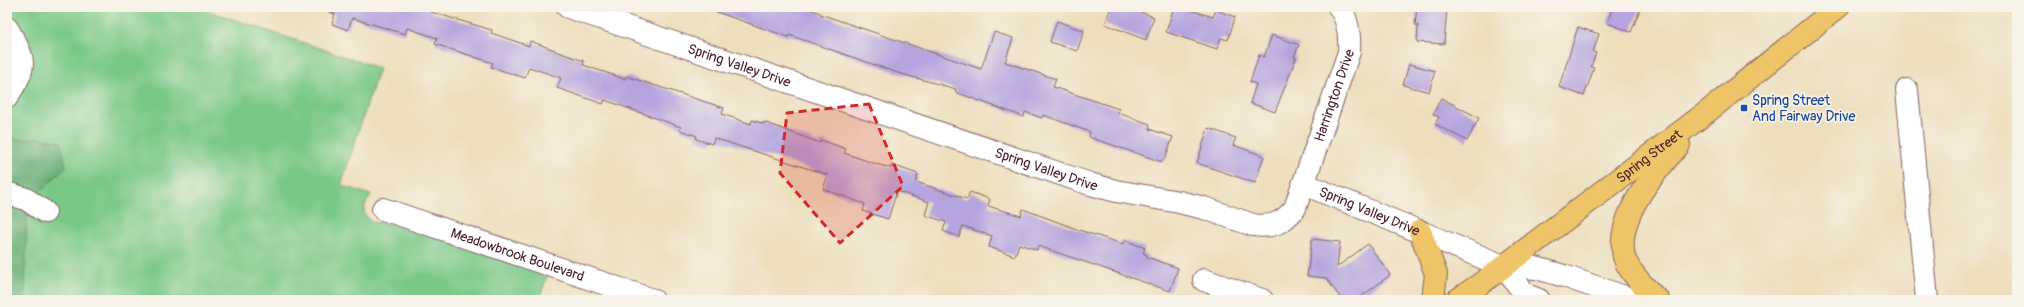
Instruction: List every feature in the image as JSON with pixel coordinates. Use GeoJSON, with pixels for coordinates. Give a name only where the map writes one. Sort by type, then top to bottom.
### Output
{"type":"FeatureCollection","features":[{"type":"Feature","properties":{"kind":"main road","name":"Spring Street"},"geometry":{"type":"LineString","coordinates":[[1457,300],[1707,112],[1838,7]]}},
{"type":"Feature","properties":{"kind":"main road"},"geometry":{"type":"LineString","coordinates":[[1658,300],[1632,273],[1625,258],[1622,241],[1636,199],[1657,170],[1707,112]]}},
{"type":"Feature","properties":{"kind":"main road"},"geometry":{"type":"LineString","coordinates":[[1420,231],[1436,274],[1433,300]]}},
{"type":"Feature","properties":{"kind":"street","name":"Spring Valley Drive"},"geometry":{"type":"LineString","coordinates":[[568,7],[1090,184],[1116,191],[1204,208],[1253,225],[1265,227],[1277,224],[1288,218],[1295,208],[1304,184],[1503,266]]}},
{"type":"Feature","properties":{"kind":"street","name":"Harrington Drive"},"geometry":{"type":"LineString","coordinates":[[1304,184],[1348,52],[1350,38],[1348,24],[1339,7]]}},
{"type":"Feature","properties":{"kind":"street"},"geometry":{"type":"LineString","coordinates":[[7,28],[19,48],[23,68],[7,97]]}},
{"type":"Feature","properties":{"kind":"street"},"geometry":{"type":"LineString","coordinates":[[1907,90],[1926,300]]}},
{"type":"Feature","properties":{"kind":"street"},"geometry":{"type":"LineString","coordinates":[[7,193],[26,199],[45,212]]}},
{"type":"Feature","properties":{"kind":"street","name":"Meadowbrook Boulevard"},"geometry":{"type":"LineString","coordinates":[[383,209],[653,300]]}},
{"type":"Feature","properties":{"kind":"street"},"geometry":{"type":"LineString","coordinates":[[1503,266],[1526,295],[1539,300]]}},
{"type":"Feature","properties":{"kind":"street"},"geometry":{"type":"LineString","coordinates":[[1503,266],[1536,268],[1633,300]]}},
{"type":"Feature","properties":{"kind":"street"},"geometry":{"type":"LineString","coordinates":[[1204,280],[1262,300]]}},
{"type":"Feature","properties":{"kind":"highlighted area"},"geometry":{"type":"Polygon","coordinates":[[[869,104],[903,186],[840,243],[780,173],[787,113],[869,104]]]}},
{"type":"Feature","properties":{"kind":"green space"},"geometry":{"type":"Polygon","coordinates":[[[7,7],[197,7],[379,68],[341,185],[371,195],[365,205],[364,212],[366,217],[373,222],[404,224],[549,271],[539,300],[7,300],[7,7]]]}},
{"type":"Feature","properties":{"kind":"green space"},"geometry":{"type":"Polygon","coordinates":[[[7,129],[15,140],[40,138],[61,142],[66,167],[33,198],[27,208],[25,300],[7,300],[7,129]]]}},
{"type":"Feature","properties":{"kind":"building"},"geometry":{"type":"Polygon","coordinates":[[[329,7],[423,7],[432,10],[431,12],[492,30],[491,33],[529,46],[530,41],[555,50],[584,61],[583,65],[625,79],[626,76],[724,108],[722,114],[751,124],[752,120],[764,124],[764,122],[820,143],[821,140],[846,149],[844,153],[879,165],[892,168],[892,165],[918,174],[916,182],[967,199],[970,192],[990,199],[988,206],[1021,216],[1023,209],[1079,230],[1123,244],[1124,240],[1145,248],[1143,253],[1147,255],[1147,257],[1178,268],[1170,291],[1038,246],[1037,250],[1019,244],[1015,256],[989,247],[992,236],[963,226],[959,237],[943,231],[946,222],[925,215],[929,202],[897,191],[888,219],[863,211],[865,204],[823,189],[828,175],[714,138],[712,144],[696,139],[697,136],[680,130],[681,127],[605,100],[603,104],[557,88],[561,78],[529,67],[525,78],[491,67],[493,63],[435,44],[437,38],[407,28],[405,34],[352,18],[348,30],[332,24],[335,14],[328,12],[329,7]]]}},
{"type":"Feature","properties":{"kind":"building"},"geometry":{"type":"Polygon","coordinates":[[[708,7],[804,7],[820,14],[981,69],[994,32],[1013,38],[1005,62],[1056,79],[1053,87],[1119,109],[1118,113],[1150,124],[1149,129],[1173,137],[1165,159],[1163,159],[1162,162],[1089,137],[1090,132],[1043,115],[1042,118],[1025,112],[1024,117],[955,92],[956,89],[898,73],[789,35],[788,37],[708,9],[708,7]]]}},
{"type":"Feature","properties":{"kind":"building"},"geometry":{"type":"Polygon","coordinates":[[[1111,7],[1140,7],[1138,11],[1154,17],[1146,40],[1105,24],[1111,7]]]}},
{"type":"Feature","properties":{"kind":"building"},"geometry":{"type":"Polygon","coordinates":[[[1174,7],[1181,7],[1213,17],[1216,10],[1235,17],[1228,40],[1221,38],[1217,49],[1166,32],[1174,7]]]}},
{"type":"Feature","properties":{"kind":"building"},"geometry":{"type":"Polygon","coordinates":[[[1417,7],[1447,7],[1444,44],[1417,42],[1418,25],[1415,25],[1417,7]]]}},
{"type":"Feature","properties":{"kind":"building"},"geometry":{"type":"Polygon","coordinates":[[[1613,7],[1641,7],[1631,32],[1607,23],[1613,7]]]}},
{"type":"Feature","properties":{"kind":"building"},"geometry":{"type":"Polygon","coordinates":[[[1057,21],[1084,31],[1077,51],[1050,42],[1057,21]]]}},
{"type":"Feature","properties":{"kind":"building"},"geometry":{"type":"Polygon","coordinates":[[[1578,27],[1599,34],[1593,52],[1596,53],[1591,67],[1594,68],[1584,96],[1559,87],[1578,27]]]}},
{"type":"Feature","properties":{"kind":"building"},"geometry":{"type":"Polygon","coordinates":[[[1272,35],[1299,45],[1294,57],[1296,58],[1275,112],[1250,103],[1256,84],[1250,82],[1259,55],[1264,57],[1272,35]]]}},
{"type":"Feature","properties":{"kind":"building"},"geometry":{"type":"Polygon","coordinates":[[[1409,64],[1435,71],[1429,92],[1403,85],[1409,64]]]}},
{"type":"Feature","properties":{"kind":"building"},"geometry":{"type":"Polygon","coordinates":[[[1441,98],[1479,118],[1467,141],[1435,124],[1439,117],[1433,114],[1441,98]]]}},
{"type":"Feature","properties":{"kind":"building"},"geometry":{"type":"Polygon","coordinates":[[[1208,128],[1236,138],[1233,145],[1264,156],[1255,183],[1197,163],[1208,128]]]}},
{"type":"Feature","properties":{"kind":"building"},"geometry":{"type":"Polygon","coordinates":[[[1312,239],[1340,242],[1337,267],[1368,244],[1390,275],[1357,300],[1342,300],[1326,278],[1307,276],[1312,239]]]}},
{"type":"Feature","properties":{"kind":"place","name":"Spring Street And Fairway Drive"},"geometry":{"type":"Point","coordinates":[1744,108]}}]}
